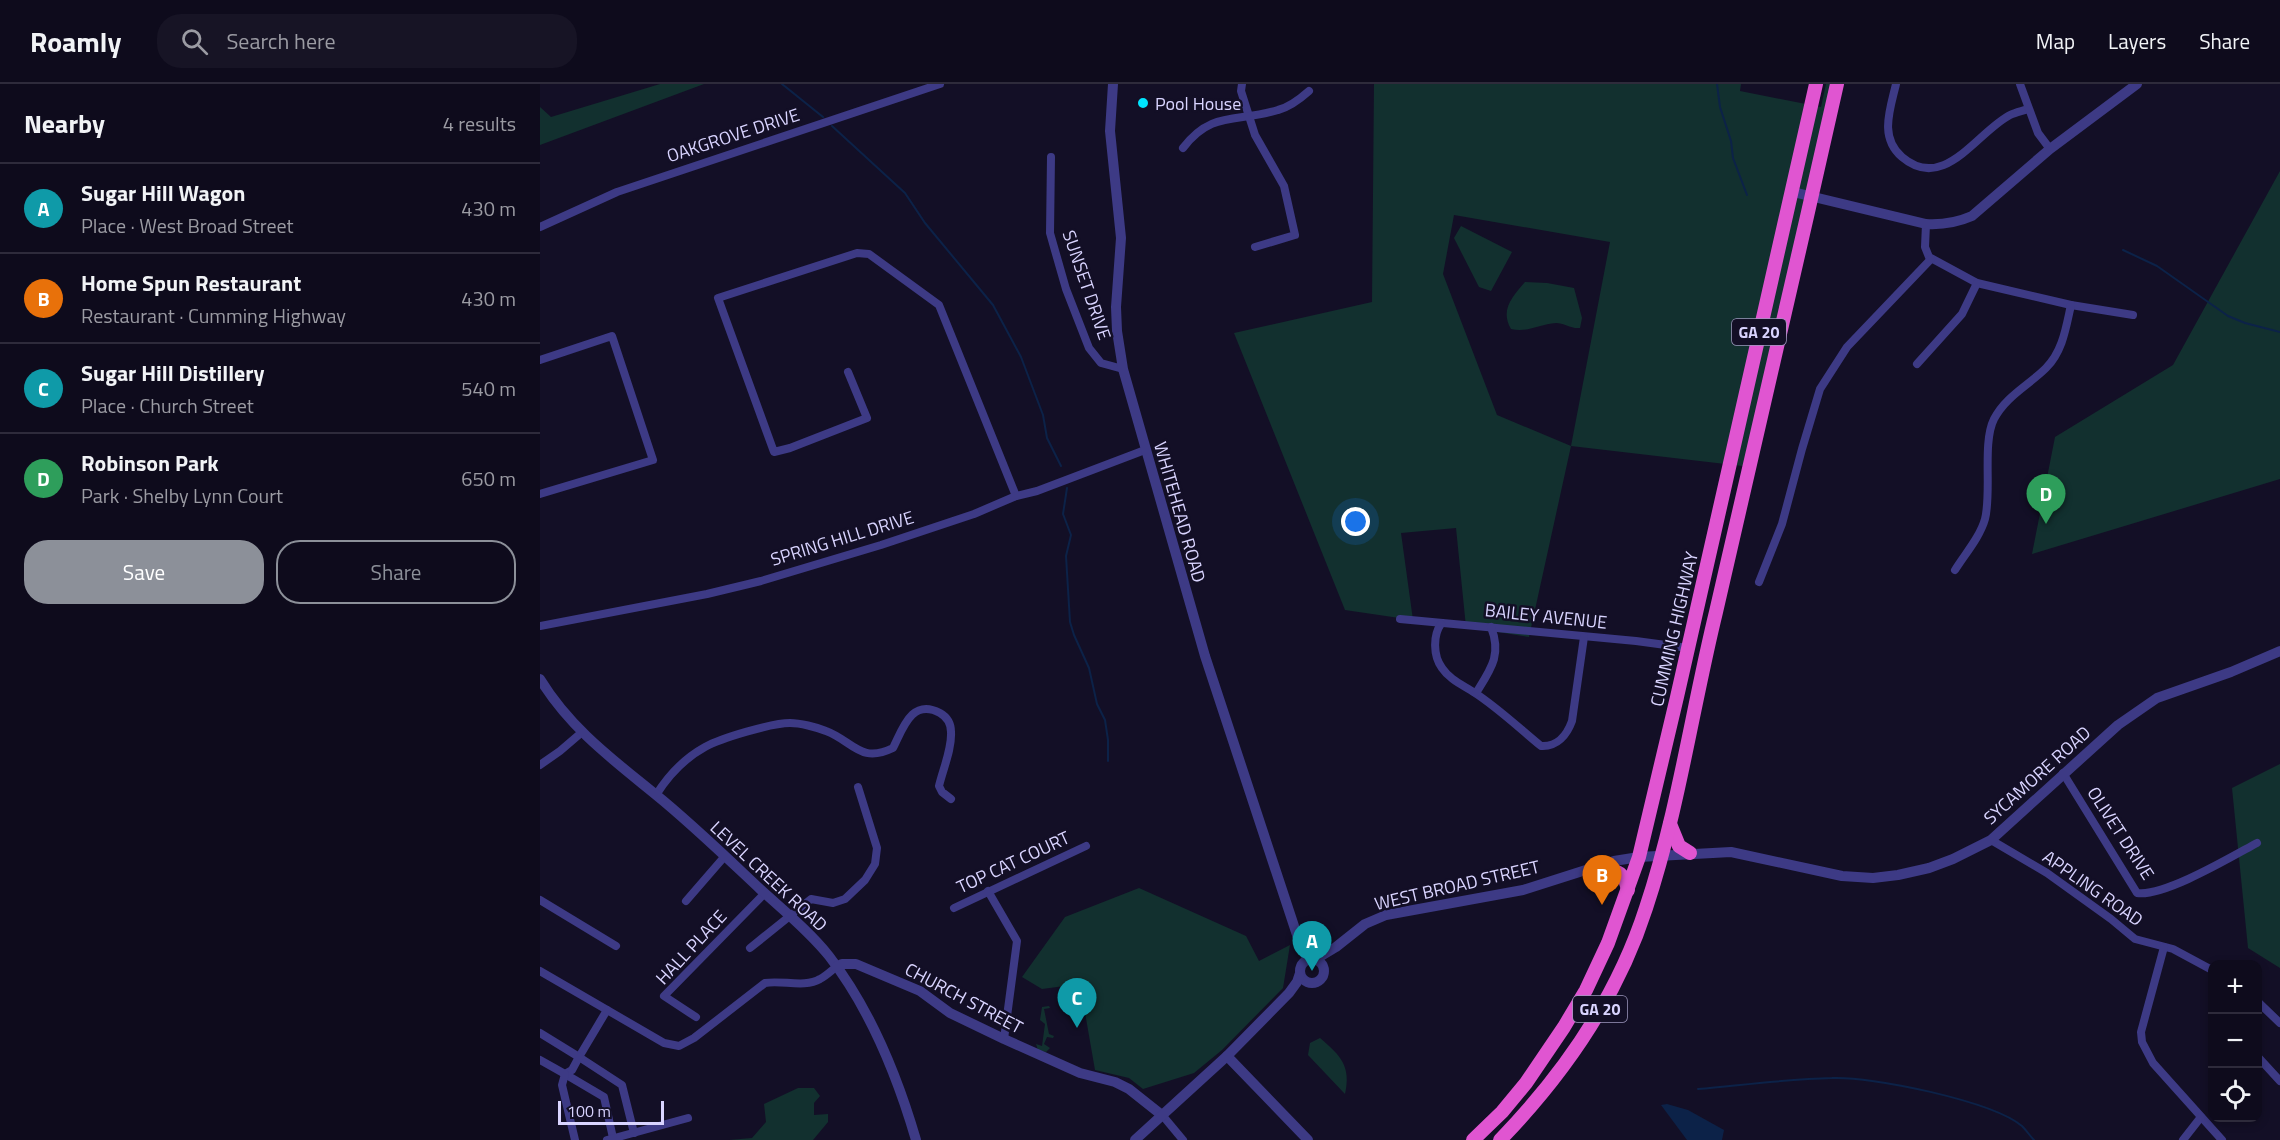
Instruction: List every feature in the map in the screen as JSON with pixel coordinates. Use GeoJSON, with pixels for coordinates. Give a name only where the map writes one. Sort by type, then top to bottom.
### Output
{"type":"FeatureCollection","features":[{"type":"Feature","properties":{"kind":"highway","name":"CUMMING HIGHWAY"},"geometry":{"type":"LineString","coordinates":[[1473,1140],[1502,1112],[1526,1083],[1586,990],[1608,943],[1639,857],[1816,84]]}},
{"type":"Feature","properties":{"kind":"highway","name":"CUMMING HIGHWAY"},"geometry":{"type":"LineString","coordinates":[[1500,1140],[1551,1083],[1609,994],[1646,910],[1662,856],[1704,658],[1838,84]]}},
{"type":"Feature","properties":{"kind":"highway"},"geometry":{"type":"LineString","coordinates":[[1670,819],[1679,846],[1690,853]]}},
{"type":"Feature","properties":{"kind":"highway"},"geometry":{"type":"LineString","coordinates":[[1598,867],[1622,875],[1628,890]]}},
{"type":"Feature","properties":{"kind":"street","name":"OAKGROVE DRIVE"},"geometry":{"type":"LineString","coordinates":[[540,227],[617,192],[940,84]]}},
{"type":"Feature","properties":{"kind":"street","name":"WHITEHEAD ROAD"},"geometry":{"type":"LineString","coordinates":[[1113,84],[1110,131],[1122,238],[1116,307],[1123,369],[1204,656],[1308,964]]}},
{"type":"Feature","properties":{"kind":"street"},"geometry":{"type":"LineString","coordinates":[[1242,84],[1241,91],[1255,135],[1284,186],[1295,235],[1255,247]]}},
{"type":"Feature","properties":{"kind":"street"},"geometry":{"type":"LineString","coordinates":[[1896,84],[1887,124],[1891,143],[1909,163],[1926,167],[1947,165],[2010,115],[2028,109]]}},
{"type":"Feature","properties":{"kind":"street"},"geometry":{"type":"LineString","coordinates":[[2020,84],[2038,133],[2050,149]]}},
{"type":"Feature","properties":{"kind":"street"},"geometry":{"type":"LineString","coordinates":[[1793,192],[1926,224],[1952,223],[1972,216],[2050,149],[2137,84]]}},
{"type":"Feature","properties":{"kind":"street"},"geometry":{"type":"LineString","coordinates":[[1183,148],[1204,126],[1229,118],[1248,117],[1280,110],[1293,104],[1310,91]]}},
{"type":"Feature","properties":{"kind":"street","name":"SUNSET DRIVE"},"geometry":{"type":"LineString","coordinates":[[1051,157],[1050,233],[1066,289],[1089,348],[1101,363],[1123,369]]}},
{"type":"Feature","properties":{"kind":"street"},"geometry":{"type":"LineString","coordinates":[[1926,224],[1925,247],[1931,259],[1977,283],[2133,315]]}},
{"type":"Feature","properties":{"kind":"street"},"geometry":{"type":"LineString","coordinates":[[848,372],[867,418],[774,452],[718,298],[857,253],[869,254],[939,305],[1015,496]]}},
{"type":"Feature","properties":{"kind":"street"},"geometry":{"type":"LineString","coordinates":[[1759,582],[1782,524],[1820,389],[1846,347],[1931,259]]}},
{"type":"Feature","properties":{"kind":"street"},"geometry":{"type":"LineString","coordinates":[[1917,363],[1962,314],[1977,283]]}},
{"type":"Feature","properties":{"kind":"street"},"geometry":{"type":"LineString","coordinates":[[1954,570],[1980,531],[1985,518],[1993,421],[2011,397],[2048,366],[2062,345],[2071,304]]}},
{"type":"Feature","properties":{"kind":"street"},"geometry":{"type":"LineString","coordinates":[[540,360],[612,336],[653,460],[540,494]]}},
{"type":"Feature","properties":{"kind":"street","name":"SPRING HILL DRIVE"},"geometry":{"type":"LineString","coordinates":[[540,627],[761,581],[974,514],[1015,496],[1037,491],[1144,450]]}},
{"type":"Feature","properties":{"kind":"street","name":"BAILEY AVENUE"},"geometry":{"type":"LineString","coordinates":[[1400,619],[1688,648]]}},
{"type":"Feature","properties":{"kind":"street"},"geometry":{"type":"LineString","coordinates":[[1441,624],[1436,630],[1436,648],[1442,668],[1457,683],[1476,693],[1541,746],[1548,746],[1568,733],[1572,721],[1584,637]]}},
{"type":"Feature","properties":{"kind":"street"},"geometry":{"type":"LineString","coordinates":[[1476,693],[1493,666],[1497,642],[1491,627]]}},
{"type":"Feature","properties":{"kind":"street","name":"SYCAMORE ROAD"},"geometry":{"type":"LineString","coordinates":[[1662,856],[1731,852],[1842,876],[1873,878],[1929,868],[1953,859],[1990,840],[2118,725],[2157,698],[2231,672],[2280,651]]}},
{"type":"Feature","properties":{"kind":"street","name":"LEVEL CREEK ROAD"},"geometry":{"type":"LineString","coordinates":[[540,679],[581,733],[725,856],[839,965],[883,1048],[898,1083],[916,1140]]}},
{"type":"Feature","properties":{"kind":"street"},"geometry":{"type":"LineString","coordinates":[[656,795],[684,761],[706,746],[750,732],[789,723],[827,731],[864,752],[876,755],[893,748],[910,716],[918,709],[929,709],[941,713],[950,723],[951,734],[939,786],[942,792],[951,799]]}},
{"type":"Feature","properties":{"kind":"street"},"geometry":{"type":"LineString","coordinates":[[540,765],[581,733]]}},
{"type":"Feature","properties":{"kind":"street","name":"OLIVET DRIVE"},"geometry":{"type":"LineString","coordinates":[[2063,773],[2137,893],[2147,894],[2201,872],[2258,843]]}},
{"type":"Feature","properties":{"kind":"street"},"geometry":{"type":"LineString","coordinates":[[750,948],[811,899],[833,903],[844,899],[871,872],[875,864],[877,848],[858,787]]}},
{"type":"Feature","properties":{"kind":"street","name":"APPLING ROAD"},"geometry":{"type":"LineString","coordinates":[[1990,840],[2048,873],[2111,918],[2135,939],[2173,949],[2208,967]]}},
{"type":"Feature","properties":{"kind":"street","name":"TOP CAT COURT"},"geometry":{"type":"LineString","coordinates":[[954,908],[1086,846]]}},
{"type":"Feature","properties":{"kind":"street"},"geometry":{"type":"LineString","coordinates":[[686,901],[725,856]]}},
{"type":"Feature","properties":{"kind":"street","name":"WEST BROAD STREET"},"geometry":{"type":"LineString","coordinates":[[1308,964],[1336,947],[1365,924],[1386,915],[1523,890],[1598,867],[1639,857],[1662,856]]}},
{"type":"Feature","properties":{"kind":"street"},"geometry":{"type":"LineString","coordinates":[[988,891],[1017,941],[1005,1040]]}},
{"type":"Feature","properties":{"kind":"street","name":"HALL PLACE"},"geometry":{"type":"LineString","coordinates":[[696,1017],[664,996],[765,893]]}},
{"type":"Feature","properties":{"kind":"street"},"geometry":{"type":"LineString","coordinates":[[540,900],[616,946]]}},
{"type":"Feature","properties":{"kind":"street","name":"WEST BROAD STREET"},"geometry":{"type":"LineString","coordinates":[[1311,983],[1319,981],[1336,947]]}},
{"type":"Feature","properties":{"kind":"street"},"geometry":{"type":"LineString","coordinates":[[2164,947],[2141,1032],[2142,1042],[2153,1063],[2222,1140]]}},
{"type":"Feature","properties":{"kind":"street","name":"CHURCH STREET"},"geometry":{"type":"LineString","coordinates":[[839,965],[856,964],[920,991],[950,1013],[1005,1040],[1080,1073],[1129,1089],[1163,1116]]}},
{"type":"Feature","properties":{"kind":"street"},"geometry":{"type":"LineString","coordinates":[[1308,964],[1322,964],[1324,970]]}},
{"type":"Feature","properties":{"kind":"street"},"geometry":{"type":"LineString","coordinates":[[1308,964],[1304,980],[1311,983]]}},
{"type":"Feature","properties":{"kind":"street"},"geometry":{"type":"LineString","coordinates":[[1135,1140],[1227,1056],[1289,993],[1308,964]]}},
{"type":"Feature","properties":{"kind":"street"},"geometry":{"type":"LineString","coordinates":[[540,971],[664,1043],[679,1046],[694,1038],[765,983],[777,981],[808,983],[819,980],[839,965]]}},
{"type":"Feature","properties":{"kind":"street"},"geometry":{"type":"LineString","coordinates":[[1289,993],[1311,983]]}},
{"type":"Feature","properties":{"kind":"street"},"geometry":{"type":"LineString","coordinates":[[2262,1006],[2280,1023]]}},
{"type":"Feature","properties":{"kind":"street"},"geometry":{"type":"LineString","coordinates":[[575,1140],[562,1084],[565,1074],[572,1070],[607,1010]]}},
{"type":"Feature","properties":{"kind":"street"},"geometry":{"type":"LineString","coordinates":[[540,1033],[622,1085],[634,1133]]}},
{"type":"Feature","properties":{"kind":"street"},"geometry":{"type":"LineString","coordinates":[[1227,1056],[1308,1140]]}},
{"type":"Feature","properties":{"kind":"street"},"geometry":{"type":"LineString","coordinates":[[540,1060],[604,1097],[610,1139],[687,1118]]}},
{"type":"Feature","properties":{"kind":"street"},"geometry":{"type":"LineString","coordinates":[[2262,1062],[2280,1082]]}},
{"type":"Feature","properties":{"kind":"street"},"geometry":{"type":"LineString","coordinates":[[1163,1116],[1183,1140]]}},
{"type":"Feature","properties":{"kind":"street"},"geometry":{"type":"LineString","coordinates":[[2183,1140],[2201,1117]]}},
{"type":"Feature","properties":{"kind":"green space"},"geometry":{"type":"Polygon","coordinates":[[[660,84],[704,84],[540,145],[540,107],[551,117],[660,84]]]}},
{"type":"Feature","properties":{"kind":"green space"},"geometry":{"type":"Polygon","coordinates":[[[1374,84],[1741,84],[1740,91],[1821,107],[1826,84],[1832,84],[1751,467],[1571,446],[1529,637],[1466,627],[1456,528],[1401,533],[1413,620],[1345,610],[1234,333],[1372,302],[1374,84]],[[1454,215],[1443,274],[1497,415],[1571,446],[1610,242],[1454,215]]]}},
{"type":"Feature","properties":{"kind":"green space"},"geometry":{"type":"Polygon","coordinates":[[[2280,171],[2280,479],[2032,554],[2055,437],[2173,365],[2280,171]]]}},
{"type":"Feature","properties":{"kind":"green space"},"geometry":{"type":"Polygon","coordinates":[[[1461,226],[1512,252],[1491,291],[1479,287],[1454,238],[1461,226]]]}},
{"type":"Feature","properties":{"kind":"green space"},"geometry":{"type":"Polygon","coordinates":[[[1525,282],[1574,288],[1582,318],[1580,328],[1556,323],[1523,330],[1511,329],[1507,310],[1512,298],[1525,282]]]}},
{"type":"Feature","properties":{"kind":"green space"},"geometry":{"type":"Polygon","coordinates":[[[2280,764],[2280,968],[2248,948],[2232,788],[2280,764]]]}},
{"type":"Feature","properties":{"kind":"green space"},"geometry":{"type":"Polygon","coordinates":[[[1139,888],[1246,936],[1259,961],[1290,945],[1283,988],[1222,1050],[1194,1073],[1143,1089],[1129,1078],[1095,1070],[1080,984],[1042,989],[1022,977],[1065,917],[1139,888]]]}},
{"type":"Feature","properties":{"kind":"green space"},"geometry":{"type":"Polygon","coordinates":[[[1049,1006],[1050,1008],[1044,1009],[1049,1034],[1054,1036],[1053,1038],[1047,1037],[1044,1044],[1050,1048],[1046,1052],[1038,1050],[1036,1044],[1042,1046],[1045,1024],[1040,1020],[1042,1007],[1049,1006]]]}},
{"type":"Feature","properties":{"kind":"green space"},"geometry":{"type":"Polygon","coordinates":[[[1320,1038],[1334,1050],[1343,1062],[1347,1076],[1345,1094],[1308,1055],[1310,1043],[1320,1038]]]}},
{"type":"Feature","properties":{"kind":"green space"},"geometry":{"type":"Polygon","coordinates":[[[798,1088],[814,1088],[820,1096],[814,1103],[814,1115],[828,1114],[828,1122],[813,1140],[729,1140],[752,1138],[766,1122],[764,1104],[798,1088]]]}},
{"type":"Feature","properties":{"kind":"water"},"geometry":{"type":"Polygon","coordinates":[[[1667,1104],[1688,1110],[1724,1130],[1722,1140],[1687,1140],[1661,1105],[1667,1104]]]}},
{"type":"Feature","properties":{"kind":"waterway"},"geometry":{"type":"LineString","coordinates":[[782,84],[823,117]]}},
{"type":"Feature","properties":{"kind":"waterway"},"geometry":{"type":"LineString","coordinates":[[1717,84],[1720,107],[1731,141],[1733,158],[1747,195]]}},
{"type":"Feature","properties":{"kind":"waterway"},"geometry":{"type":"LineString","coordinates":[[832,126],[905,193],[925,223],[993,305],[1021,357],[1043,415],[1047,438],[1061,466]]}},
{"type":"Feature","properties":{"kind":"waterway"},"geometry":{"type":"LineString","coordinates":[[2123,250],[2157,266],[2228,316],[2280,332]]}},
{"type":"Feature","properties":{"kind":"waterway"},"geometry":{"type":"LineString","coordinates":[[1067,488],[1063,514],[1071,535],[1066,556],[1070,622],[1089,668],[1097,704],[1105,720],[1108,761]]}},
{"type":"Feature","properties":{"kind":"waterway"},"geometry":{"type":"LineString","coordinates":[[1698,1089],[1832,1078],[1874,1081],[1959,1099],[1985,1108],[2022,1126],[2034,1140]]}},
{"type":"Feature","properties":{"kind":"place","name":"Pool House"},"geometry":{"type":"Point","coordinates":[1143,103]}},
{"type":"Feature","properties":{"kind":"place","name":"Robinson Park"},"geometry":{"type":"Point","coordinates":[2046,524]}},
{"type":"Feature","properties":{"kind":"place","name":"Home Spun Restaurant"},"geometry":{"type":"Point","coordinates":[1602,905]}},
{"type":"Feature","properties":{"kind":"place","name":"Sugar Hill Wagon"},"geometry":{"type":"Point","coordinates":[1312,971]}},
{"type":"Feature","properties":{"kind":"place","name":"Sugar Hill Distillery"},"geometry":{"type":"Point","coordinates":[1077,1028]}}]}
